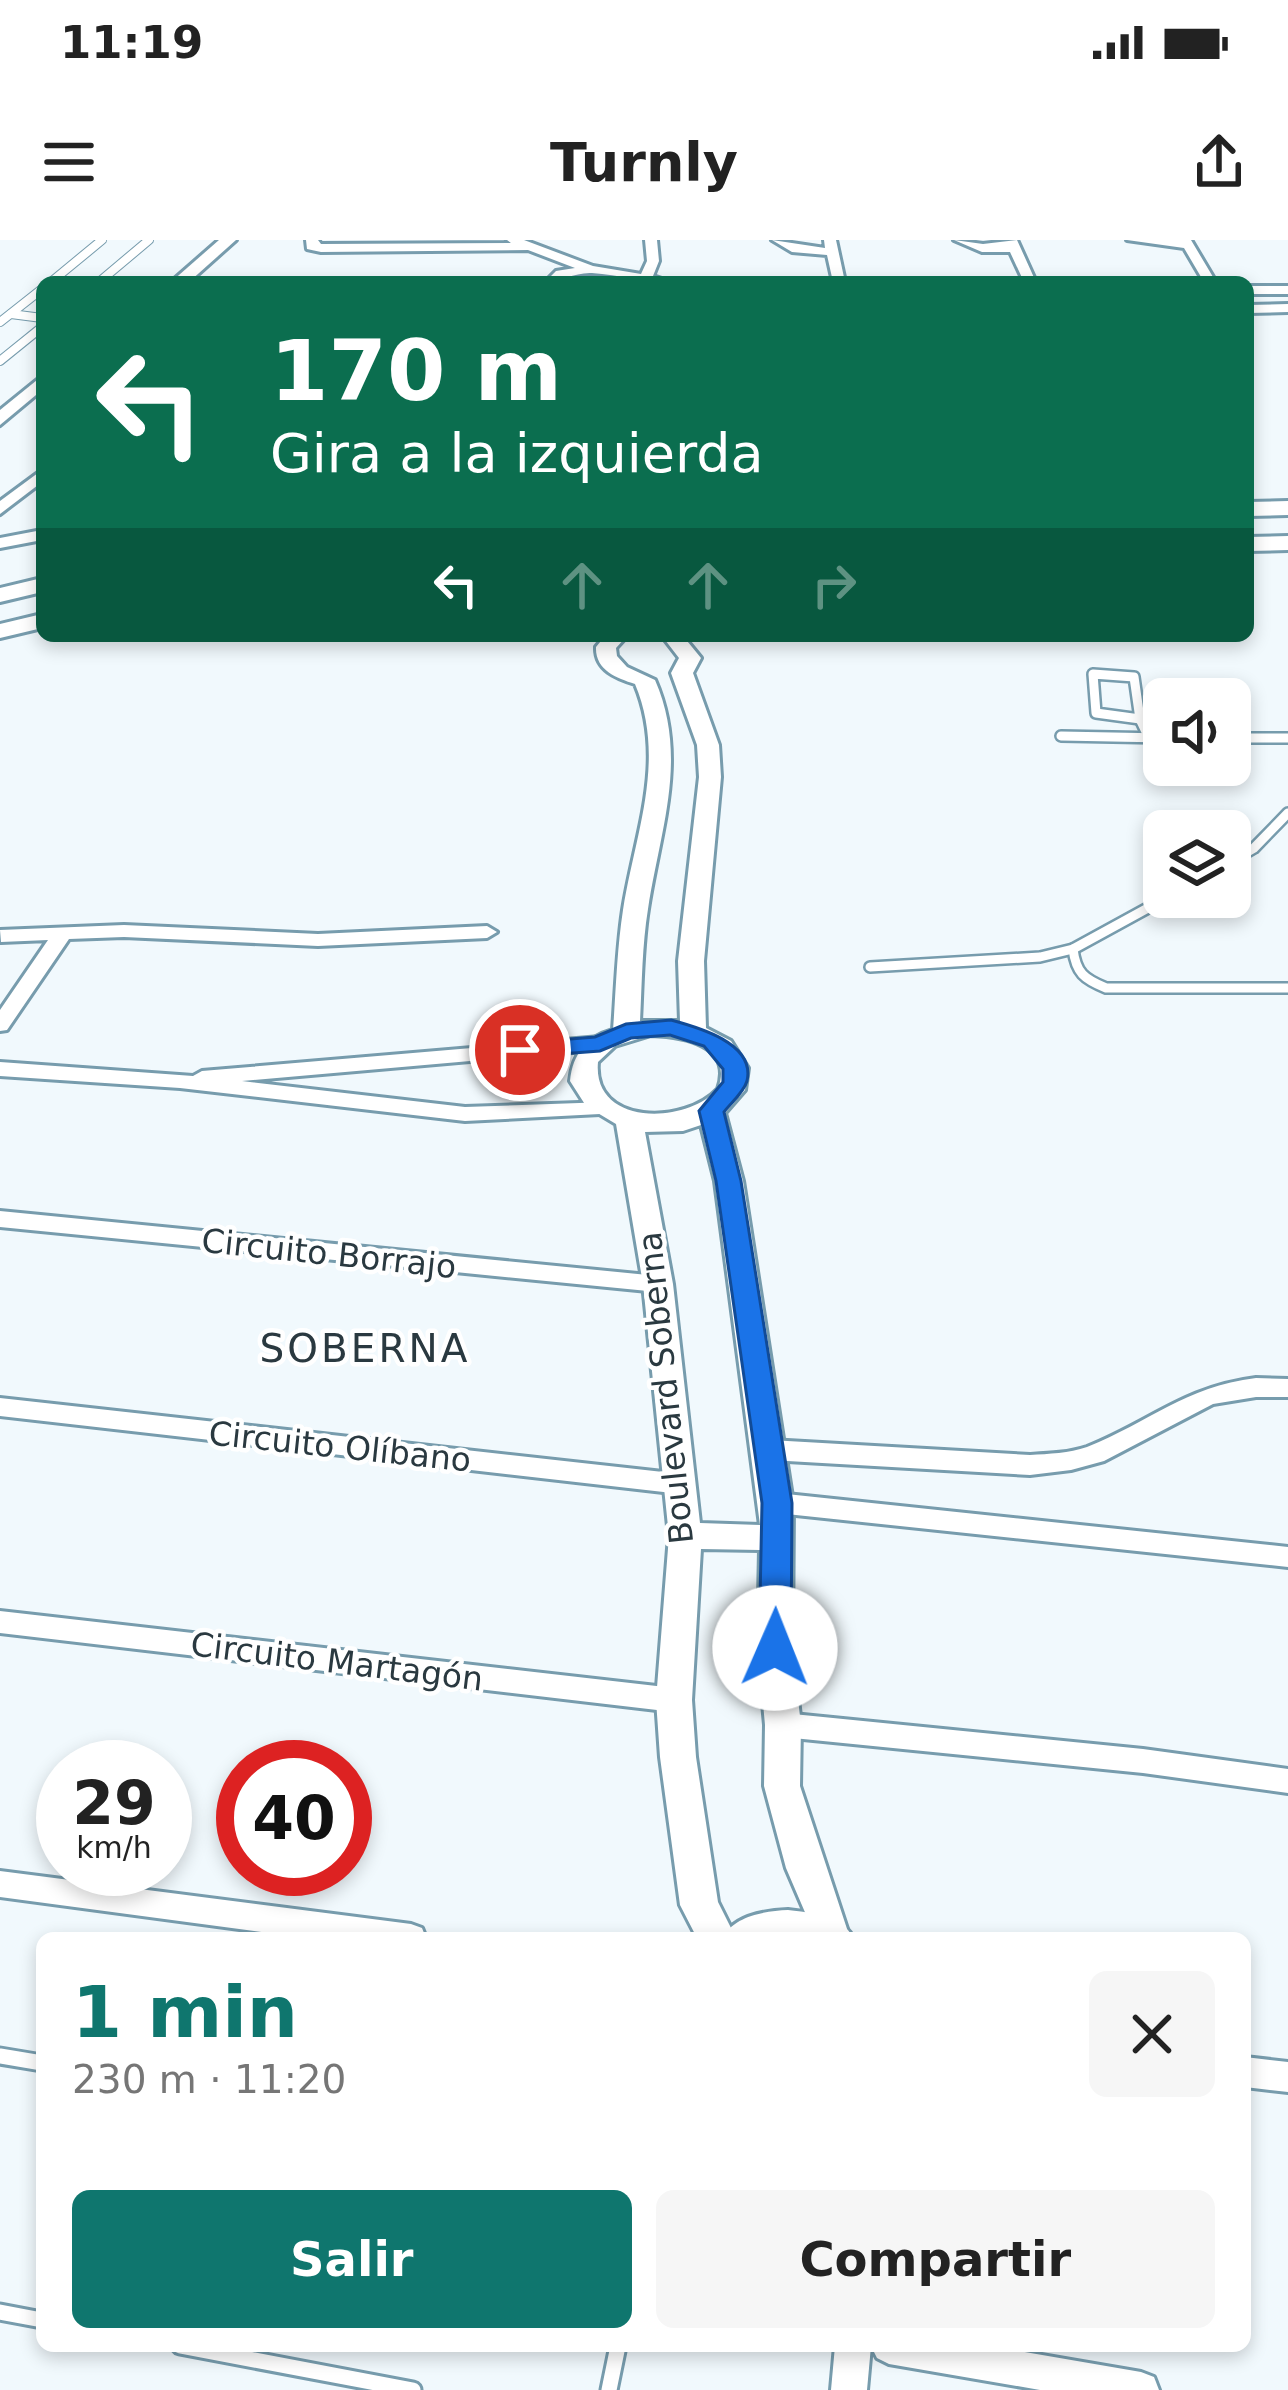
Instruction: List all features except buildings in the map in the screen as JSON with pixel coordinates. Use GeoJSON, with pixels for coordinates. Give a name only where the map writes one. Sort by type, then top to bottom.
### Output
{"type":"FeatureCollection","features":[{"type":"Feature","properties":{"kind":"main road"},"geometry":{"type":"LineString","coordinates":[[1254,509],[1288,508]]}},
{"type":"Feature","properties":{"kind":"main road"},"geometry":{"type":"LineString","coordinates":[[1254,544],[1288,543]]}},
{"type":"Feature","properties":{"kind":"main road"},"geometry":{"type":"LineString","coordinates":[[0,595],[36,586]]}},
{"type":"Feature","properties":{"kind":"main road"},"geometry":{"type":"LineString","coordinates":[[0,631],[36,623]]}},
{"type":"Feature","properties":{"kind":"street"},"geometry":{"type":"LineString","coordinates":[[161,276],[202,240]]}},
{"type":"Feature","properties":{"kind":"street"},"geometry":{"type":"LineString","coordinates":[[186,276],[228,240]]}},
{"type":"Feature","properties":{"kind":"street"},"geometry":{"type":"LineString","coordinates":[[312,240],[311,246],[321,248],[519,243],[590,269],[634,276]]}},
{"type":"Feature","properties":{"kind":"street"},"geometry":{"type":"LineString","coordinates":[[647,276],[651,240]]}},
{"type":"Feature","properties":{"kind":"street"},"geometry":{"type":"LineString","coordinates":[[778,240],[796,249],[832,246],[838,276]]}},
{"type":"Feature","properties":{"kind":"street"},"geometry":{"type":"LineString","coordinates":[[960,240],[982,248],[1013,244],[1027,276]]}},
{"type":"Feature","properties":{"kind":"street"},"geometry":{"type":"LineString","coordinates":[[1133,240],[1186,242],[1206,276]]}},
{"type":"Feature","properties":{"kind":"street"},"geometry":{"type":"LineString","coordinates":[[558,276],[590,269]]}},
{"type":"Feature","properties":{"kind":"street"},"geometry":{"type":"LineString","coordinates":[[1254,290],[1288,290]]}},
{"type":"Feature","properties":{"kind":"street"},"geometry":{"type":"LineString","coordinates":[[1254,309],[1288,308]]}},
{"type":"Feature","properties":{"kind":"street"},"geometry":{"type":"LineString","coordinates":[[0,398],[36,367]]}},
{"type":"Feature","properties":{"kind":"street"},"geometry":{"type":"LineString","coordinates":[[0,420],[36,387]]}},
{"type":"Feature","properties":{"kind":"street"},"geometry":{"type":"LineString","coordinates":[[0,509],[36,479]]}},
{"type":"Feature","properties":{"kind":"street"},"geometry":{"type":"LineString","coordinates":[[0,543],[36,536]]}},
{"type":"Feature","properties":{"kind":"street"},"geometry":{"type":"LineString","coordinates":[[611,642],[606,657],[619,672],[644,680],[682,674]]}},
{"type":"Feature","properties":{"kind":"street"},"geometry":{"type":"LineString","coordinates":[[677,642],[690,658],[682,674],[704,730],[710,777],[691,962],[693,1032]]}},
{"type":"Feature","properties":{"kind":"street"},"geometry":{"type":"LineString","coordinates":[[626,1031],[635,912],[662,778],[654,700],[644,680]]}},
{"type":"Feature","properties":{"kind":"street"},"geometry":{"type":"LineString","coordinates":[[0,1025],[64,932]]}},
{"type":"Feature","properties":{"kind":"street"},"geometry":{"type":"LineString","coordinates":[[1,936],[64,932],[318,940],[487,932]]}},
{"type":"Feature","properties":{"kind":"street"},"geometry":{"type":"LineString","coordinates":[[0,1069],[180,1081],[465,1114],[615,1114],[672,1122],[711,1111],[735,1084],[735,1068],[728,1053],[693,1032],[671,1027],[626,1031],[600,1044],[586,1058],[581,1075],[586,1092],[615,1114]]}},
{"type":"Feature","properties":{"kind":"street"},"geometry":{"type":"LineString","coordinates":[[180,1081],[264,1069],[600,1044]]}},
{"type":"Feature","properties":{"kind":"street"},"geometry":{"type":"LineString","coordinates":[[711,1111],[728,1181],[777,1503],[775,1648],[783,1725],[782,1786],[805,1868],[833,1932]]}},
{"type":"Feature","properties":{"kind":"street","name":"Boulevard Soberna"},"geometry":{"type":"LineString","coordinates":[[615,1114],[658,1284],[686,1536],[674,1700],[685,1824],[699,1905],[714,1932]]}},
{"type":"Feature","properties":{"kind":"street","name":"Circuito Borrajo"},"geometry":{"type":"LineString","coordinates":[[0,1219],[658,1284]]}},
{"type":"Feature","properties":{"kind":"street"},"geometry":{"type":"LineString","coordinates":[[770,1450],[1030,1465],[1069,1462],[1093,1455],[1203,1396],[1288,1388]]}},
{"type":"Feature","properties":{"kind":"street","name":"Circuito Olíbano"},"geometry":{"type":"LineString","coordinates":[[0,1407],[680,1484]]}},
{"type":"Feature","properties":{"kind":"street"},"geometry":{"type":"LineString","coordinates":[[777,1503],[1288,1558]]}},
{"type":"Feature","properties":{"kind":"street"},"geometry":{"type":"LineString","coordinates":[[686,1536],[777,1538]]}},
{"type":"Feature","properties":{"kind":"street","name":"Circuito Martagón"},"geometry":{"type":"LineString","coordinates":[[0,1622],[674,1700]]}},
{"type":"Feature","properties":{"kind":"street"},"geometry":{"type":"LineString","coordinates":[[783,1725],[1288,1781]]}},
{"type":"Feature","properties":{"kind":"street"},"geometry":{"type":"LineString","coordinates":[[0,1884],[365,1932]]}},
{"type":"Feature","properties":{"kind":"street"},"geometry":{"type":"LineString","coordinates":[[753,1932],[774,1924],[805,1924],[825,1932]]}},
{"type":"Feature","properties":{"kind":"street"},"geometry":{"type":"LineString","coordinates":[[1251,2073],[1288,2077]]}},
{"type":"Feature","properties":{"kind":"street"},"geometry":{"type":"LineString","coordinates":[[849,2390],[852,2352]]}},
{"type":"Feature","properties":{"kind":"street"},"geometry":{"type":"LineString","coordinates":[[923,2352],[1141,2390]]}},
{"type":"Feature","properties":{"kind":"lane"},"geometry":{"type":"LineString","coordinates":[[58,276],[102,240]]}},
{"type":"Feature","properties":{"kind":"lane"},"geometry":{"type":"LineString","coordinates":[[106,276],[149,240]]}},
{"type":"Feature","properties":{"kind":"lane"},"geometry":{"type":"LineString","coordinates":[[0,322],[36,294]]}},
{"type":"Feature","properties":{"kind":"lane"},"geometry":{"type":"LineString","coordinates":[[30,299],[36,300]]}},
{"type":"Feature","properties":{"kind":"lane"},"geometry":{"type":"LineString","coordinates":[[10,314],[36,317]]}},
{"type":"Feature","properties":{"kind":"lane"},"geometry":{"type":"LineString","coordinates":[[0,361],[36,332]]}},
{"type":"Feature","properties":{"kind":"lane"},"geometry":{"type":"LineString","coordinates":[[1140,719],[1096,713],[1093,674],[1134,677],[1143,725]]}},
{"type":"Feature","properties":{"kind":"lane"},"geometry":{"type":"LineString","coordinates":[[1060,736],[1143,738]]}},
{"type":"Feature","properties":{"kind":"lane"},"geometry":{"type":"LineString","coordinates":[[1251,738],[1288,738]]}},
{"type":"Feature","properties":{"kind":"lane"},"geometry":{"type":"LineString","coordinates":[[1251,850],[1288,813]]}},
{"type":"Feature","properties":{"kind":"lane"},"geometry":{"type":"LineString","coordinates":[[870,967],[1040,957],[1073,949],[1143,911]]}},
{"type":"Feature","properties":{"kind":"lane"},"geometry":{"type":"LineString","coordinates":[[1073,949],[1075,968],[1086,980],[1106,988],[1288,988]]}},
{"type":"Feature","properties":{"kind":"lane"},"geometry":{"type":"LineString","coordinates":[[0,2056],[36,2061]]}},
{"type":"Feature","properties":{"kind":"lane"},"geometry":{"type":"LineString","coordinates":[[0,2312],[36,2319]]}},
{"type":"Feature","properties":{"kind":"lane"},"geometry":{"type":"LineString","coordinates":[[212,2352],[413,2390]]}},
{"type":"Feature","properties":{"kind":"lane"},"geometry":{"type":"LineString","coordinates":[[609,2390],[617,2352]]}},
{"type":"Feature","properties":{"kind":"district","name":"SOBERNA"},"geometry":{"type":"Point","coordinates":[365,1348]}},
{"type":"Feature","properties":{"kind":"route"},"geometry":{"type":"LineString","coordinates":[[520,1050],[600,1044],[626,1031],[671,1027],[713,1041],[728,1053],[735,1068],[735,1084],[711,1111],[728,1181],[777,1503],[775,1648]]}}]}
